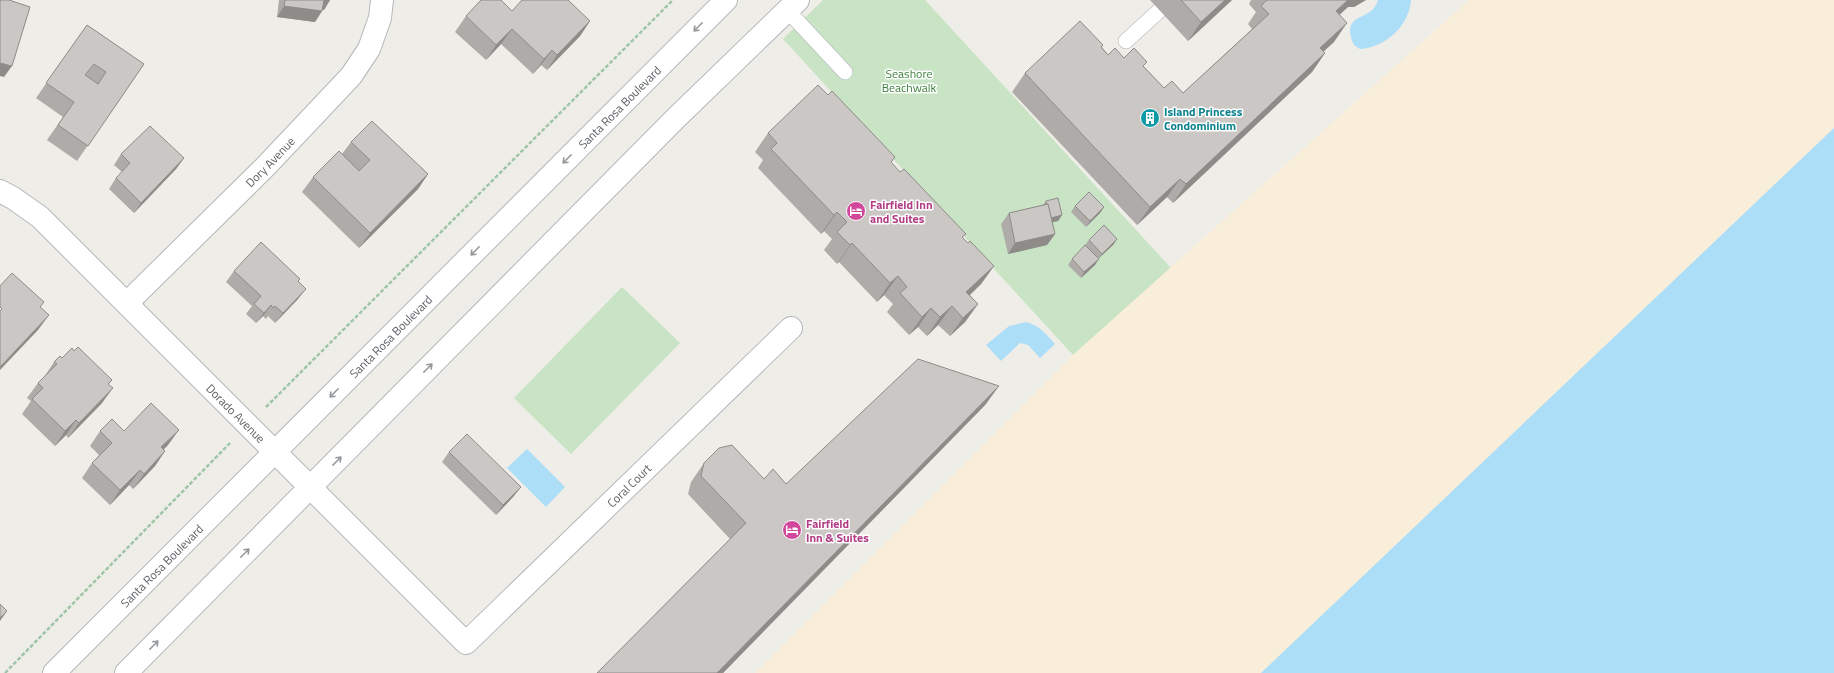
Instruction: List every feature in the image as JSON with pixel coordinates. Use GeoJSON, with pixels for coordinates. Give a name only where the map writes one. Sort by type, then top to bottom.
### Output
{"type":"FeatureCollection","features":[{"type":"Feature","properties":{"kind":"street","name":"Dory Avenue"},"geometry":{"type":"LineString","coordinates":[[127,303],[266,166],[351,76],[369,49],[380,18],[382,0]]}},
{"type":"Feature","properties":{"kind":"street","name":"Santa Rosa Boulevard"},"geometry":{"type":"LineString","coordinates":[[54,673],[726,0]]}},
{"type":"Feature","properties":{"kind":"street"},"geometry":{"type":"LineString","coordinates":[[126,673],[670,124],[792,5]]}},
{"type":"Feature","properties":{"kind":"street","name":"Dorado Avenue"},"geometry":{"type":"LineString","coordinates":[[0,191],[13,198],[40,217],[466,643]]}},
{"type":"Feature","properties":{"kind":"street","name":"Coral Court"},"geometry":{"type":"LineString","coordinates":[[466,643],[791,328]]}},
{"type":"Feature","properties":{"kind":"lane"},"geometry":{"type":"LineString","coordinates":[[792,5],[845,72]]}},
{"type":"Feature","properties":{"kind":"lane"},"geometry":{"type":"LineString","coordinates":[[1126,41],[1160,10]]}},
{"type":"Feature","properties":{"kind":"path"},"geometry":{"type":"LineString","coordinates":[[5,673],[248,424],[673,0]]}},
{"type":"Feature","properties":{"kind":"green space","name":"Seashore Beachwalk"},"geometry":{"type":"Polygon","coordinates":[[[823,0],[925,0],[1171,268],[1073,355],[783,39],[823,0]]]}},
{"type":"Feature","properties":{"kind":"green space"},"geometry":{"type":"Polygon","coordinates":[[[622,287],[680,343],[571,454],[514,398],[622,287]]]}},
{"type":"Feature","properties":{"kind":"sand"},"geometry":{"type":"Polygon","coordinates":[[[1469,0],[1834,0],[1834,128],[1261,673],[755,673],[1073,355],[1469,0]]]}},
{"type":"Feature","properties":{"kind":"water"},"geometry":{"type":"Polygon","coordinates":[[[1378,0],[1411,0],[1406,18],[1394,34],[1379,44],[1360,49],[1351,39],[1350,29],[1356,20],[1375,7],[1378,0]]]}},
{"type":"Feature","properties":{"kind":"water"},"geometry":{"type":"Polygon","coordinates":[[[1834,128],[1834,673],[1261,673],[1834,128]]]}},
{"type":"Feature","properties":{"kind":"water"},"geometry":{"type":"Polygon","coordinates":[[[1026,322],[1039,328],[1055,344],[1040,358],[1028,345],[1020,343],[1001,361],[986,345],[1009,326],[1026,322]]]}},
{"type":"Feature","properties":{"kind":"water"},"geometry":{"type":"Polygon","coordinates":[[[527,449],[565,487],[546,507],[507,468],[527,449]]]}},
{"type":"Feature","properties":{"kind":"building"},"geometry":{"type":"Polygon","coordinates":[[[0,0],[9,0],[30,7],[12,66],[0,63],[0,0]]]}},
{"type":"Feature","properties":{"kind":"building"},"geometry":{"type":"Polygon","coordinates":[[[285,0],[324,0],[322,11],[284,6],[285,0]]]}},
{"type":"Feature","properties":{"kind":"building"},"geometry":{"type":"Polygon","coordinates":[[[481,0],[501,0],[512,11],[522,0],[568,0],[590,21],[557,55],[552,50],[544,59],[512,29],[496,45],[466,16],[481,0]]]}},
{"type":"Feature","properties":{"kind":"building"},"geometry":{"type":"Polygon","coordinates":[[[1181,0],[1225,0],[1201,22],[1181,0]]]}},
{"type":"Feature","properties":{"kind":"building","name":"Island Princess Condominium"},"geometry":{"type":"Polygon","coordinates":[[[1267,0],[1348,0],[1336,11],[1347,23],[1320,48],[1325,53],[1186,184],[1180,179],[1150,207],[1025,73],[1080,21],[1103,45],[1101,47],[1108,55],[1115,48],[1124,58],[1134,48],[1147,62],[1143,66],[1164,88],[1172,81],[1183,93],[1269,14],[1261,6],[1267,0]]]}},
{"type":"Feature","properties":{"kind":"building"},"geometry":{"type":"Polygon","coordinates":[[[87,25],[144,64],[88,146],[58,125],[74,102],[46,83],[87,25]],[[94,64],[85,75],[98,84],[106,72],[94,64]]]}},
{"type":"Feature","properties":{"kind":"building","name":"Fairfield Inn and Suites"},"geometry":{"type":"Polygon","coordinates":[[[818,85],[828,95],[832,91],[895,157],[891,162],[900,172],[904,169],[966,234],[962,237],[968,243],[970,241],[994,266],[966,292],[978,304],[963,318],[952,306],[940,317],[931,308],[922,317],[900,293],[907,287],[898,276],[890,283],[852,243],[850,245],[837,232],[847,222],[837,212],[834,215],[771,149],[777,143],[768,133],[818,85]]]}},
{"type":"Feature","properties":{"kind":"building"},"geometry":{"type":"Polygon","coordinates":[[[372,121],[428,174],[370,233],[313,177],[339,151],[359,171],[370,160],[351,142],[372,121]]]}},
{"type":"Feature","properties":{"kind":"building"},"geometry":{"type":"Polygon","coordinates":[[[150,126],[184,158],[141,203],[116,178],[130,163],[121,154],[150,126]]]}},
{"type":"Feature","properties":{"kind":"building"},"geometry":{"type":"Polygon","coordinates":[[[1089,192],[1104,207],[1090,221],[1075,206],[1089,192]]]}},
{"type":"Feature","properties":{"kind":"building"},"geometry":{"type":"Polygon","coordinates":[[[1058,198],[1062,215],[1051,218],[1046,201],[1058,198]]]}},
{"type":"Feature","properties":{"kind":"building"},"geometry":{"type":"Polygon","coordinates":[[[1048,204],[1055,234],[1015,243],[1009,213],[1048,204]]]}},
{"type":"Feature","properties":{"kind":"building"},"geometry":{"type":"Polygon","coordinates":[[[1104,225],[1117,239],[1102,254],[1089,240],[1104,225]]]}},
{"type":"Feature","properties":{"kind":"building"},"geometry":{"type":"Polygon","coordinates":[[[261,242],[300,279],[298,281],[306,289],[283,313],[275,306],[273,308],[271,305],[264,313],[254,304],[261,296],[234,271],[261,242]]]}},
{"type":"Feature","properties":{"kind":"building"},"geometry":{"type":"Polygon","coordinates":[[[1085,245],[1099,259],[1084,272],[1072,259],[1085,245]]]}},
{"type":"Feature","properties":{"kind":"building"},"geometry":{"type":"Polygon","coordinates":[[[12,273],[44,302],[40,307],[49,315],[0,367],[0,311],[2,309],[0,307],[0,286],[12,273]]]}},
{"type":"Feature","properties":{"kind":"building"},"geometry":{"type":"Polygon","coordinates":[[[78,347],[112,380],[108,384],[113,388],[79,423],[76,420],[65,431],[32,399],[43,388],[38,383],[57,364],[54,362],[60,356],[62,358],[72,348],[74,351],[78,347]]]}},
{"type":"Feature","properties":{"kind":"building","name":"Fairfield Inn & Suites"},"geometry":{"type":"Polygon","coordinates":[[[918,359],[999,386],[717,673],[597,673],[746,523],[701,476],[704,463],[719,448],[732,445],[764,479],[773,469],[786,484],[918,359]]]}},
{"type":"Feature","properties":{"kind":"building"},"geometry":{"type":"Polygon","coordinates":[[[151,403],[179,430],[161,447],[165,451],[144,474],[140,470],[120,490],[92,463],[112,443],[100,431],[112,419],[124,431],[151,403]]]}},
{"type":"Feature","properties":{"kind":"building"},"geometry":{"type":"Polygon","coordinates":[[[467,434],[521,487],[503,505],[449,452],[467,434]]]}},
{"type":"Feature","properties":{"kind":"building"},"geometry":{"type":"Polygon","coordinates":[[[0,604],[7,611],[0,618],[0,604]]]}},
{"type":"Feature","properties":{"kind":"place","name":"Island Princess Condominium"},"geometry":{"type":"Point","coordinates":[1150,118]}},
{"type":"Feature","properties":{"kind":"place","name":"Fairfield Inn and Suites"},"geometry":{"type":"Point","coordinates":[856,211]}},
{"type":"Feature","properties":{"kind":"place","name":"Fairfield Inn & Suites"},"geometry":{"type":"Point","coordinates":[792,530]}}]}
